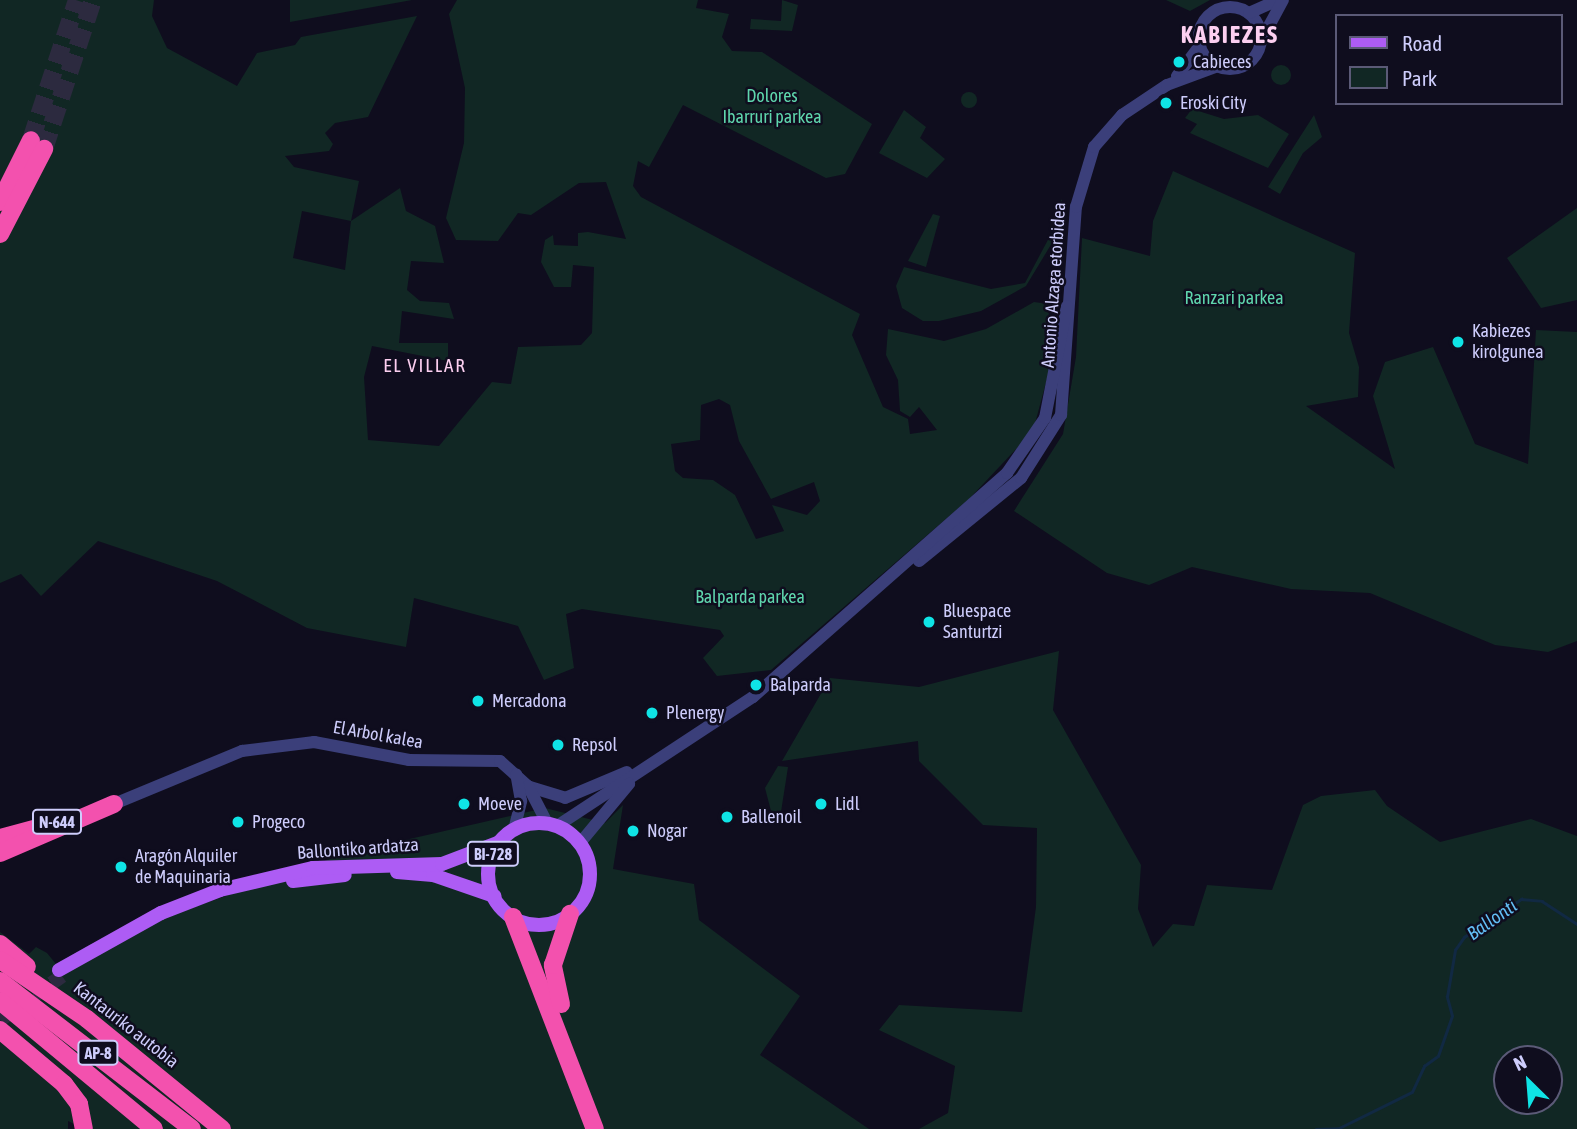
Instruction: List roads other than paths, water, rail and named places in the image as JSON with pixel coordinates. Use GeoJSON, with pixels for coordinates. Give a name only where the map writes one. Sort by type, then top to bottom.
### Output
{"type":"FeatureCollection","features":[{"type":"Feature","properties":{"kind":"highway"},"geometry":{"type":"LineString","coordinates":[[0,202],[37,145],[0,234]]}},
{"type":"Feature","properties":{"kind":"highway"},"geometry":{"type":"LineString","coordinates":[[0,853],[114,804]]}},
{"type":"Feature","properties":{"kind":"highway","name":"N-644"},"geometry":{"type":"LineString","coordinates":[[0,838],[114,804]]}},
{"type":"Feature","properties":{"kind":"highway"},"geometry":{"type":"LineString","coordinates":[[570,914],[555,950],[554,981],[606,1129]]}},
{"type":"Feature","properties":{"kind":"highway"},"geometry":{"type":"LineString","coordinates":[[513,917],[596,1129]]}},
{"type":"Feature","properties":{"kind":"highway"},"geometry":{"type":"LineString","coordinates":[[0,944],[77,1011]]}},
{"type":"Feature","properties":{"kind":"highway","name":"Kantauriko autobia"},"geometry":{"type":"LineString","coordinates":[[0,960],[77,1011],[222,1129]]}},
{"type":"Feature","properties":{"kind":"highway","name":"AP-8"},"geometry":{"type":"LineString","coordinates":[[0,981],[192,1129]]}},
{"type":"Feature","properties":{"kind":"highway"},"geometry":{"type":"LineString","coordinates":[[0,1001],[154,1129]]}},
{"type":"Feature","properties":{"kind":"highway"},"geometry":{"type":"LineString","coordinates":[[0,1013],[41,1034]]}},
{"type":"Feature","properties":{"kind":"highway"},"geometry":{"type":"LineString","coordinates":[[0,1032],[30,1051],[73,1094],[84,1129]]}},
{"type":"Feature","properties":{"kind":"main road"},"geometry":{"type":"LineString","coordinates":[[513,917],[548,923],[570,914],[590,880],[580,843],[552,825]]}},
{"type":"Feature","properties":{"kind":"main road","name":"BI-728"},"geometry":{"type":"LineString","coordinates":[[513,917],[494,895],[488,873],[500,842],[514,830],[552,825]]}},
{"type":"Feature","properties":{"kind":"main road","name":"Ballontiko ardatza"},"geometry":{"type":"LineString","coordinates":[[494,895],[460,882],[376,873],[264,887],[170,919],[60,973],[161,913],[248,881],[313,868],[442,864],[470,856],[500,842]]}},
{"type":"Feature","properties":{"kind":"street"},"geometry":{"type":"LineString","coordinates":[[1281,0],[1261,42],[1245,65],[1218,66],[1200,46],[1201,28],[1212,13],[1228,7],[1249,13],[1281,0]]}},
{"type":"Feature","properties":{"kind":"street"},"geometry":{"type":"LineString","coordinates":[[1249,13],[1261,42]]}},
{"type":"Feature","properties":{"kind":"street","name":"Antonio Alzaga etorbidea"},"geometry":{"type":"LineString","coordinates":[[1167,85],[1200,46]]}},
{"type":"Feature","properties":{"kind":"street","name":"Antonio Alzaga etorbidea"},"geometry":{"type":"LineString","coordinates":[[870,595],[991,502],[1037,461],[1061,415],[1065,312],[1078,197],[1094,147],[1122,116],[1167,85],[1218,66]]}},
{"type":"Feature","properties":{"kind":"street","name":"Antonio Alzaga etorbidea"},"geometry":{"type":"LineString","coordinates":[[667,753],[753,697],[1007,473],[1042,424],[1065,312]]}},
{"type":"Feature","properties":{"kind":"street","name":"El Arbol kalea"},"geometry":{"type":"LineString","coordinates":[[114,804],[243,751],[314,742],[409,760],[500,761],[528,786],[552,825]]}},
{"type":"Feature","properties":{"kind":"street"},"geometry":{"type":"LineString","coordinates":[[552,825],[667,753]]}},
{"type":"Feature","properties":{"kind":"street"},"geometry":{"type":"LineString","coordinates":[[580,843],[624,790],[667,753]]}},
{"type":"Feature","properties":{"kind":"street"},"geometry":{"type":"LineString","coordinates":[[528,786],[565,798],[650,762]]}},
{"type":"Feature","properties":{"kind":"street"},"geometry":{"type":"LineString","coordinates":[[514,830],[521,801],[516,774]]}},
{"type":"Feature","properties":{"kind":"waterway","name":"Ballonti"},"geometry":{"type":"LineString","coordinates":[[1316,1129],[1339,1128],[1412,1092],[1424,1066],[1438,1056],[1452,1016],[1447,997],[1455,950],[1464,937],[1521,899],[1542,901],[1577,924]]}},
{"type":"Feature","properties":{"kind":"tunnel"},"geometry":{"type":"LineString","coordinates":[[31,140],[77,0]]}},
{"type":"Feature","properties":{"kind":"tunnel"},"geometry":{"type":"LineString","coordinates":[[44,149],[93,0]]}},
{"type":"Feature","properties":{"kind":"tunnel"},"geometry":{"type":"LineString","coordinates":[[0,1020],[62,976]]}},
{"type":"Feature","properties":{"kind":"place","name":"Cabieces"},"geometry":{"type":"Point","coordinates":[1179,62]}},
{"type":"Feature","properties":{"kind":"place","name":"Eroski City"},"geometry":{"type":"Point","coordinates":[1166,103]}},
{"type":"Feature","properties":{"kind":"place","name":"Kabiezes kirolgunea"},"geometry":{"type":"Point","coordinates":[1458,342]}},
{"type":"Feature","properties":{"kind":"place","name":"Bluespace Santurtzi"},"geometry":{"type":"Point","coordinates":[929,622]}},
{"type":"Feature","properties":{"kind":"place","name":"Balparda"},"geometry":{"type":"Point","coordinates":[756,685]}},
{"type":"Feature","properties":{"kind":"place","name":"Mercadona"},"geometry":{"type":"Point","coordinates":[478,701]}},
{"type":"Feature","properties":{"kind":"place","name":"Plenergy"},"geometry":{"type":"Point","coordinates":[652,713]}},
{"type":"Feature","properties":{"kind":"place","name":"Repsol"},"geometry":{"type":"Point","coordinates":[558,745]}},
{"type":"Feature","properties":{"kind":"place","name":"Moeve"},"geometry":{"type":"Point","coordinates":[464,804]}},
{"type":"Feature","properties":{"kind":"place","name":"Lidl"},"geometry":{"type":"Point","coordinates":[821,804]}},
{"type":"Feature","properties":{"kind":"place","name":"Ballenoil"},"geometry":{"type":"Point","coordinates":[727,817]}},
{"type":"Feature","properties":{"kind":"place","name":"Progeco"},"geometry":{"type":"Point","coordinates":[238,822]}},
{"type":"Feature","properties":{"kind":"place","name":"Nogar"},"geometry":{"type":"Point","coordinates":[633,831]}},
{"type":"Feature","properties":{"kind":"place","name":"Aragón Alquiler de Maquinaria"},"geometry":{"type":"Point","coordinates":[121,867]}},
{"type":"Feature","properties":{"kind":"district","name":"KABIEZES"},"geometry":{"type":"Point","coordinates":[1230,35]}},
{"type":"Feature","properties":{"kind":"district","name":"EL VILLAR"},"geometry":{"type":"Point","coordinates":[425,366]}},
{"type":"Feature","properties":{"kind":"park label","name":"Dolores Ibarruri parkea"},"geometry":{"type":"Point","coordinates":[772,107]}},
{"type":"Feature","properties":{"kind":"park label","name":"Ranzari parkea"},"geometry":{"type":"Point","coordinates":[1234,298]}},
{"type":"Feature","properties":{"kind":"park label","name":"Balparda parkea"},"geometry":{"type":"Point","coordinates":[750,597]}}]}
